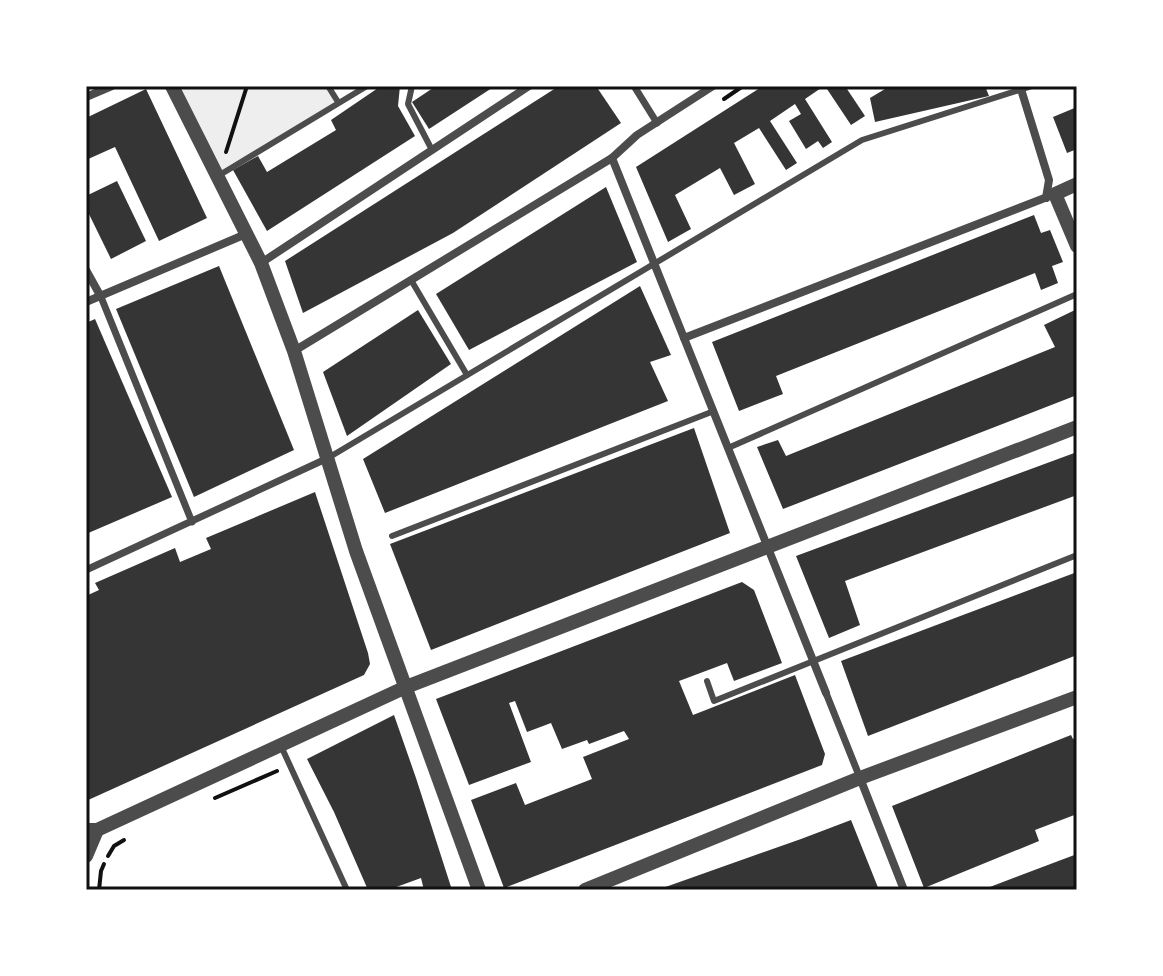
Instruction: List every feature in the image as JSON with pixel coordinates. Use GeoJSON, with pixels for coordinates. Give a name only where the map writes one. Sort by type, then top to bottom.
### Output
{"type":"FeatureCollection","features":[{"type":"Feature","properties":{"kind":"street"},"geometry":{"type":"LineString","coordinates":[[86,97],[112,86]]}},
{"type":"Feature","properties":{"kind":"street"},"geometry":{"type":"LineString","coordinates":[[172,86],[261,263],[294,351],[356,551],[479,890]]}},
{"type":"Feature","properties":{"kind":"street"},"geometry":{"type":"LineString","coordinates":[[634,86],[657,123]]}},
{"type":"Feature","properties":{"kind":"street"},"geometry":{"type":"LineString","coordinates":[[294,351],[612,158],[637,135],[713,86]]}},
{"type":"Feature","properties":{"kind":"street"},"geometry":{"type":"LineString","coordinates":[[261,263],[525,87]]}},
{"type":"Feature","properties":{"kind":"street"},"geometry":{"type":"LineString","coordinates":[[1020,88],[1059,189],[1077,246]]}},
{"type":"Feature","properties":{"kind":"street"},"geometry":{"type":"LineString","coordinates":[[612,158],[904,890]]}},
{"type":"Feature","properties":{"kind":"street"},"geometry":{"type":"LineString","coordinates":[[684,338],[1059,189]]}},
{"type":"Feature","properties":{"kind":"street"},"geometry":{"type":"LineString","coordinates":[[86,302],[246,234]]}},
{"type":"Feature","properties":{"kind":"street"},"geometry":{"type":"LineString","coordinates":[[86,270],[101,297],[192,522]]}},
{"type":"Feature","properties":{"kind":"street"},"geometry":{"type":"LineString","coordinates":[[86,856],[92,830],[406,687],[1077,427]]}},
{"type":"Feature","properties":{"kind":"street"},"geometry":{"type":"LineString","coordinates":[[86,570],[328,458]]}},
{"type":"Feature","properties":{"kind":"street"},"geometry":{"type":"LineString","coordinates":[[585,890],[860,778],[1077,697]]}},
{"type":"Feature","properties":{"kind":"lane"},"geometry":{"type":"LineString","coordinates":[[328,86],[338,102]]}},
{"type":"Feature","properties":{"kind":"lane"},"geometry":{"type":"LineString","coordinates":[[218,176],[367,86]]}},
{"type":"Feature","properties":{"kind":"lane"},"geometry":{"type":"LineString","coordinates":[[412,86],[408,104],[432,150]]}},
{"type":"Feature","properties":{"kind":"lane"},"geometry":{"type":"LineString","coordinates":[[328,458],[862,140],[1032,86]]}},
{"type":"Feature","properties":{"kind":"lane"},"geometry":{"type":"LineString","coordinates":[[411,280],[467,375]]}},
{"type":"Feature","properties":{"kind":"lane"},"geometry":{"type":"LineString","coordinates":[[728,448],[1077,294]]}},
{"type":"Feature","properties":{"kind":"lane"},"geometry":{"type":"LineString","coordinates":[[392,536],[714,411]]}},
{"type":"Feature","properties":{"kind":"lane"},"geometry":{"type":"LineString","coordinates":[[707,681],[714,701],[1077,555]]}},
{"type":"Feature","properties":{"kind":"lane"},"geometry":{"type":"LineString","coordinates":[[281,746],[347,890]]}},
{"type":"Feature","properties":{"kind":"path"},"geometry":{"type":"LineString","coordinates":[[218,176],[247,86]]}},
{"type":"Feature","properties":{"kind":"path"},"geometry":{"type":"LineString","coordinates":[[206,802],[290,765]]}},
{"type":"Feature","properties":{"kind":"path"},"geometry":{"type":"LineString","coordinates":[[99,890],[101,871],[107,858],[114,846],[129,836]]}},
{"type":"Feature","properties":{"kind":"shaded area"},"geometry":{"type":"Polygon","coordinates":[[[172,86],[328,86],[338,102],[218,176],[172,86]]]}},
{"type":"Feature","properties":{"kind":"building"},"geometry":{"type":"Polygon","coordinates":[[[381,86],[400,86],[398,106],[415,136],[267,231],[233,170],[258,156],[267,172],[336,130],[331,120],[381,86]]]}},
{"type":"Feature","properties":{"kind":"building"},"geometry":{"type":"Polygon","coordinates":[[[436,86],[495,86],[429,129],[412,102],[436,86]]]}},
{"type":"Feature","properties":{"kind":"building"},"geometry":{"type":"Polygon","coordinates":[[[559,86],[596,86],[621,123],[453,233],[303,313],[285,261],[559,86]]]}},
{"type":"Feature","properties":{"kind":"building"},"geometry":{"type":"Polygon","coordinates":[[[763,86],[824,86],[805,99],[832,142],[823,148],[818,141],[806,149],[789,121],[801,114],[795,104],[770,121],[797,163],[786,170],[759,128],[734,143],[755,184],[734,195],[720,168],[675,195],[691,229],[668,242],[636,167],[763,86]]]}},
{"type":"Feature","properties":{"kind":"building"},"geometry":{"type":"Polygon","coordinates":[[[825,86],[845,86],[865,116],[851,125],[825,86]]]}},
{"type":"Feature","properties":{"kind":"building"},"geometry":{"type":"Polygon","coordinates":[[[890,86],[985,86],[989,96],[875,122],[870,98],[890,86]]]}},
{"type":"Feature","properties":{"kind":"building"},"geometry":{"type":"Polygon","coordinates":[[[146,89],[207,218],[159,241],[115,147],[86,160],[86,118],[146,89]]]}},
{"type":"Feature","properties":{"kind":"building"},"geometry":{"type":"Polygon","coordinates":[[[1077,107],[1077,149],[1067,153],[1053,117],[1077,107]]]}},
{"type":"Feature","properties":{"kind":"building"},"geometry":{"type":"Polygon","coordinates":[[[117,181],[146,241],[111,259],[86,208],[86,196],[117,181]]]}},
{"type":"Feature","properties":{"kind":"building"},"geometry":{"type":"Polygon","coordinates":[[[606,187],[637,262],[469,350],[436,294],[606,187]]]}},
{"type":"Feature","properties":{"kind":"building"},"geometry":{"type":"Polygon","coordinates":[[[1034,215],[1041,233],[1050,230],[1063,262],[1052,266],[1058,283],[1041,290],[1035,273],[776,376],[783,394],[739,411],[712,342],[1034,215]]]}},
{"type":"Feature","properties":{"kind":"building"},"geometry":{"type":"Polygon","coordinates":[[[219,266],[294,450],[194,497],[116,309],[219,266]]]}},
{"type":"Feature","properties":{"kind":"building"},"geometry":{"type":"Polygon","coordinates":[[[640,286],[671,355],[650,362],[668,401],[385,513],[363,459],[640,286]]]}},
{"type":"Feature","properties":{"kind":"building"},"geometry":{"type":"Polygon","coordinates":[[[1077,309],[1077,395],[783,509],[757,447],[778,440],[786,456],[1055,347],[1044,325],[1077,309]]]}},
{"type":"Feature","properties":{"kind":"building"},"geometry":{"type":"Polygon","coordinates":[[[418,310],[451,364],[347,436],[323,372],[418,310]]]}},
{"type":"Feature","properties":{"kind":"building"},"geometry":{"type":"Polygon","coordinates":[[[95,319],[172,497],[86,534],[86,323],[95,319]]]}},
{"type":"Feature","properties":{"kind":"building"},"geometry":{"type":"Polygon","coordinates":[[[694,428],[730,533],[431,650],[390,544],[694,428]]]}},
{"type":"Feature","properties":{"kind":"building"},"geometry":{"type":"Polygon","coordinates":[[[1077,452],[1077,495],[845,581],[860,625],[829,638],[796,556],[1077,452]]]}},
{"type":"Feature","properties":{"kind":"building"},"geometry":{"type":"Polygon","coordinates":[[[315,492],[368,653],[370,664],[364,675],[86,801],[86,596],[99,590],[95,583],[175,548],[180,562],[211,549],[206,538],[315,492]]]}},
{"type":"Feature","properties":{"kind":"building"},"geometry":{"type":"Polygon","coordinates":[[[1077,572],[1077,655],[868,736],[841,661],[1077,572]]]}},
{"type":"Feature","properties":{"kind":"building"},"geometry":{"type":"Polygon","coordinates":[[[742,582],[754,590],[782,663],[734,681],[727,663],[679,681],[693,715],[795,675],[825,754],[822,765],[504,888],[471,800],[516,783],[525,805],[592,779],[583,757],[629,739],[624,731],[589,744],[587,740],[562,749],[551,723],[527,732],[515,701],[509,703],[531,762],[469,785],[436,699],[742,582]]]}},
{"type":"Feature","properties":{"kind":"building"},"geometry":{"type":"Polygon","coordinates":[[[394,715],[452,890],[424,890],[421,878],[388,890],[368,890],[307,759],[394,715]]]}},
{"type":"Feature","properties":{"kind":"building"},"geometry":{"type":"Polygon","coordinates":[[[1071,735],[1073,739],[1077,738],[1077,814],[1035,830],[1039,841],[924,888],[892,806],[1071,735]]]}},
{"type":"Feature","properties":{"kind":"building"},"geometry":{"type":"Polygon","coordinates":[[[851,820],[879,890],[657,890],[801,839],[851,820]]]}},
{"type":"Feature","properties":{"kind":"building"},"geometry":{"type":"Polygon","coordinates":[[[1077,854],[1077,890],[982,890],[1077,854]]]}}]}
